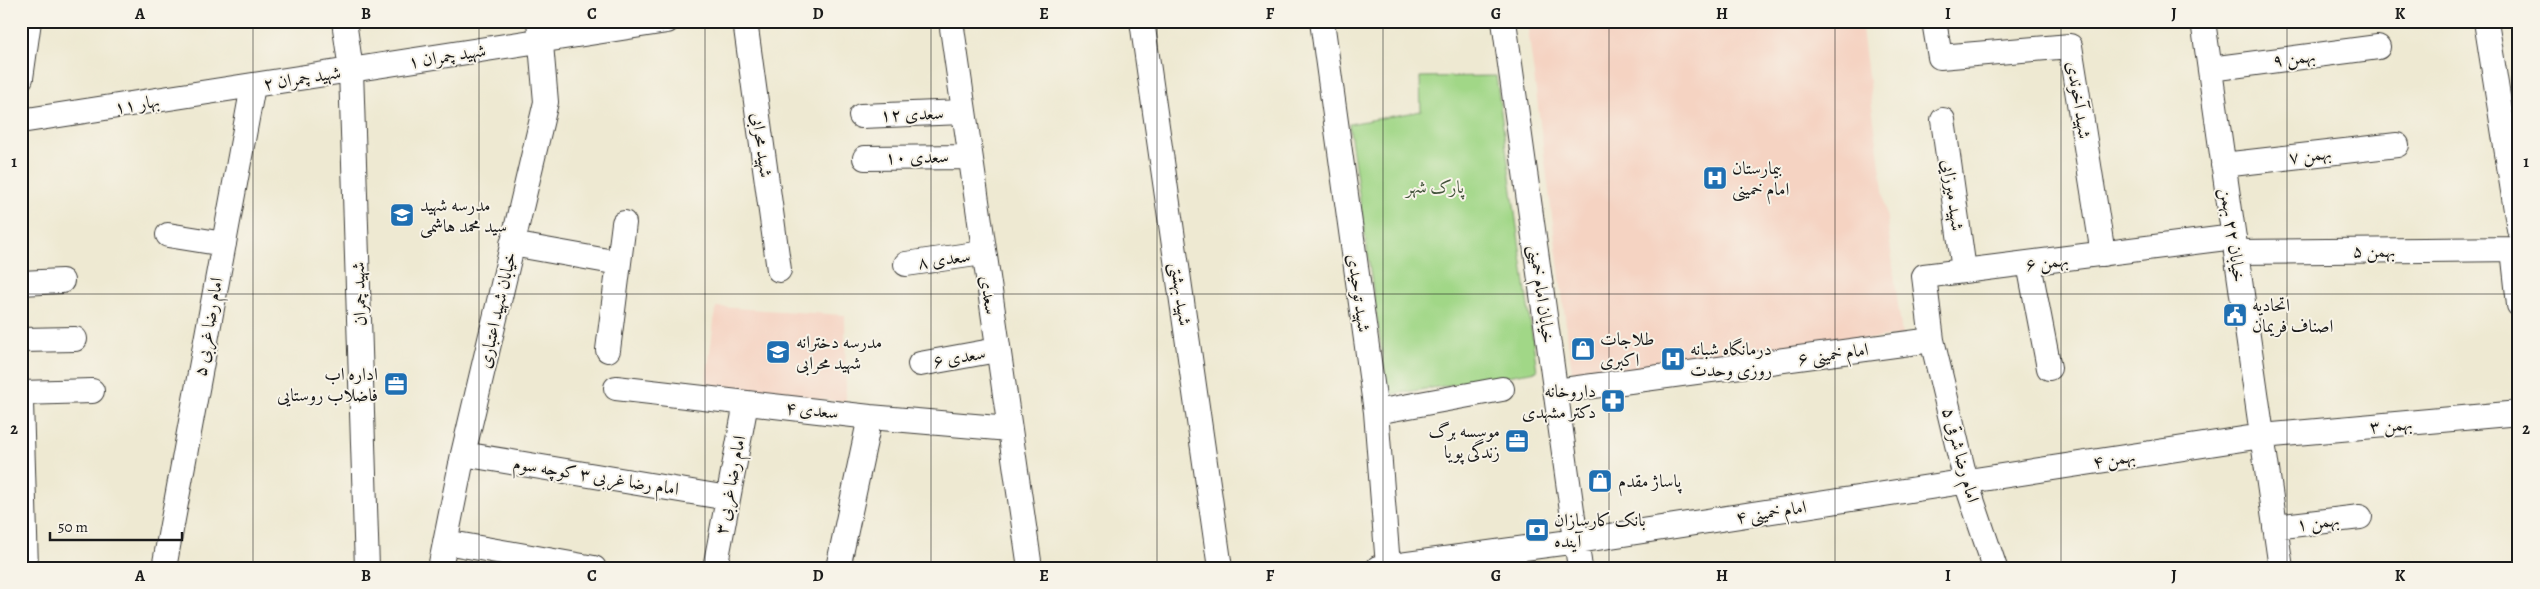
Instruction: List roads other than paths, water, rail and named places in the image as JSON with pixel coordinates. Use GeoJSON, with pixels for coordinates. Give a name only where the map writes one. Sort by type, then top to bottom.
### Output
{"type":"FeatureCollection","features":[{"type":"Feature","properties":{"kind":"street"},"geometry":{"type":"LineString","coordinates":[[22,69],[29,21]]}},
{"type":"Feature","properties":{"kind":"street","name":"شهید چمران"},"geometry":{"type":"LineString","coordinates":[[344,21],[351,70],[367,568]]}},
{"type":"Feature","properties":{"kind":"street","name":"شهید چمران ۱"},"geometry":{"type":"LineString","coordinates":[[351,70],[540,31],[667,21]]}},
{"type":"Feature","properties":{"kind":"street","name":"شهید محرابی"},"geometry":{"type":"LineString","coordinates":[[745,21],[779,270]]}},
{"type":"Feature","properties":{"kind":"street","name":"سعدی"},"geometry":{"type":"LineString","coordinates":[[951,21],[962,112],[1030,568]]}},
{"type":"Feature","properties":{"kind":"street","name":"شهید بهشتی"},"geometry":{"type":"LineString","coordinates":[[1142,21],[1220,568]]}},
{"type":"Feature","properties":{"kind":"street","name":"شهید توحیدی"},"geometry":{"type":"LineString","coordinates":[[1322,21],[1376,412],[1383,567]]}},
{"type":"Feature","properties":{"kind":"street","name":"خیابان امام خمینی"},"geometry":{"type":"LineString","coordinates":[[1504,21],[1580,568]]}},
{"type":"Feature","properties":{"kind":"street","name":"شهید آخوندی"},"geometry":{"type":"LineString","coordinates":[[1934,21],[1940,58],[2070,46],[2103,254]]}},
{"type":"Feature","properties":{"kind":"street","name":"خیابان ۲۲ بهمن"},"geometry":{"type":"LineString","coordinates":[[2203,21],[2281,568]]}},
{"type":"Feature","properties":{"kind":"street"},"geometry":{"type":"LineString","coordinates":[[2486,21],[2512,138],[2519,305]]}},
{"type":"Feature","properties":{"kind":"street","name":"خیابان شهید اعتباری"},"geometry":{"type":"LineString","coordinates":[[440,568],[463,454],[546,102],[540,31]]}},
{"type":"Feature","properties":{"kind":"street","name":"بهمن ۹"},"geometry":{"type":"LineString","coordinates":[[2210,69],[2378,47]]}},
{"type":"Feature","properties":{"kind":"street","name":"شهید چمران ۲"},"geometry":{"type":"LineString","coordinates":[[253,86],[351,70]]}},
{"type":"Feature","properties":{"kind":"street","name":"بهار ۱۱"},"geometry":{"type":"LineString","coordinates":[[21,121],[253,86]]}},
{"type":"Feature","properties":{"kind":"street","name":"امام رضا غربی ۵"},"geometry":{"type":"LineString","coordinates":[[164,568],[253,86]]}},
{"type":"Feature","properties":{"kind":"street","name":"سعدی ۱۲"},"geometry":{"type":"LineString","coordinates":[[861,116],[962,112]]}},
{"type":"Feature","properties":{"kind":"street","name":"شهید میرزایی"},"geometry":{"type":"LineString","coordinates":[[1943,120],[1964,270]]}},
{"type":"Feature","properties":{"kind":"street","name":"بهمن ۷"},"geometry":{"type":"LineString","coordinates":[[2224,165],[2397,145]]}},
{"type":"Feature","properties":{"kind":"street","name":"سعدی ۱۰"},"geometry":{"type":"LineString","coordinates":[[866,158],[969,156]]}},
{"type":"Feature","properties":{"kind":"street"},"geometry":{"type":"LineString","coordinates":[[608,350],[624,223]]}},
{"type":"Feature","properties":{"kind":"street"},"geometry":{"type":"LineString","coordinates":[[168,235],[224,244]]}},
{"type":"Feature","properties":{"kind":"street","name":"بهمن ۵"},"geometry":{"type":"LineString","coordinates":[[2235,244],[2517,243]]}},
{"type":"Feature","properties":{"kind":"street"},"geometry":{"type":"LineString","coordinates":[[512,244],[619,263]]}},
{"type":"Feature","properties":{"kind":"street","name":"بهمن ۶"},"geometry":{"type":"LineString","coordinates":[[1932,340],[1924,276],[2103,254],[2235,244]]}},
{"type":"Feature","properties":{"kind":"street","name":"سعدی ۸"},"geometry":{"type":"LineString","coordinates":[[906,264],[983,253]]}},
{"type":"Feature","properties":{"kind":"street"},"geometry":{"type":"LineString","coordinates":[[2029,264],[2049,368]]}},
{"type":"Feature","properties":{"kind":"street"},"geometry":{"type":"LineString","coordinates":[[21,283],[62,281]]}},
{"type":"Feature","properties":{"kind":"street"},"geometry":{"type":"LineString","coordinates":[[21,340],[75,339]]}},
{"type":"Feature","properties":{"kind":"street","name":"امام خمینی ۶"},"geometry":{"type":"LineString","coordinates":[[1556,391],[1932,340]]}},
{"type":"Feature","properties":{"kind":"street","name":"امام رضا شرقی ۵"},"geometry":{"type":"LineString","coordinates":[[1932,340],[1966,482],[1995,568]]}},
{"type":"Feature","properties":{"kind":"street","name":"سعدی ۶"},"geometry":{"type":"LineString","coordinates":[[920,364],[998,350]]}},
{"type":"Feature","properties":{"kind":"street","name":"سعدی ۴"},"geometry":{"type":"LineString","coordinates":[[616,388],[870,417],[1009,429]]}},
{"type":"Feature","properties":{"kind":"street"},"geometry":{"type":"LineString","coordinates":[[1376,412],[1502,389]]}},
{"type":"Feature","properties":{"kind":"street"},"geometry":{"type":"LineString","coordinates":[[21,393],[92,391]]}},
{"type":"Feature","properties":{"kind":"street"},"geometry":{"type":"LineString","coordinates":[[21,402],[26,568]]}},
{"type":"Feature","properties":{"kind":"street","name":"امام رضا غربی ۳"},"geometry":{"type":"LineString","coordinates":[[715,568],[746,403]]}},
{"type":"Feature","properties":{"kind":"street","name":"بهمن ۳"},"geometry":{"type":"LineString","coordinates":[[2262,436],[2519,413]]}},
{"type":"Feature","properties":{"kind":"street"},"geometry":{"type":"LineString","coordinates":[[838,568],[870,417]]}},
{"type":"Feature","properties":{"kind":"street","name":"بهمن ۴"},"geometry":{"type":"LineString","coordinates":[[1966,482],[2262,436]]}},
{"type":"Feature","properties":{"kind":"street","name":"امام رضا غربی ۳ کوچه سوم"},"geometry":{"type":"LineString","coordinates":[[463,454],[728,498]]}},
{"type":"Feature","properties":{"kind":"street","name":"امام خمینی ۴"},"geometry":{"type":"LineString","coordinates":[[1383,567],[1576,541],[1966,482]]}},
{"type":"Feature","properties":{"kind":"street","name":"بهمن ۱"},"geometry":{"type":"LineString","coordinates":[[2275,527],[2360,517]]}},
{"type":"Feature","properties":{"kind":"street"},"geometry":{"type":"LineString","coordinates":[[445,542],[594,568]]}},
{"type":"Feature","properties":{"kind":"place","name":"بیمارستان امام خمینی"},"geometry":{"type":"Point","coordinates":[1715,178]}},
{"type":"Feature","properties":{"kind":"place","name":"مدرسه شهید سید محمد هاشمی"},"geometry":{"type":"Point","coordinates":[402,215]}},
{"type":"Feature","properties":{"kind":"place","name":"اتحادیه اصناف فریمان"},"geometry":{"type":"Point","coordinates":[2235,315]}},
{"type":"Feature","properties":{"kind":"place","name":"طلاجات اکبری"},"geometry":{"type":"Point","coordinates":[1583,349]}},
{"type":"Feature","properties":{"kind":"place","name":"مدرسه دخترانه شهید محرابی"},"geometry":{"type":"Point","coordinates":[778,352]}},
{"type":"Feature","properties":{"kind":"place","name":"درمانگاه شبانه روزی وحدت"},"geometry":{"type":"Point","coordinates":[1673,359]}},
{"type":"Feature","properties":{"kind":"place","name":"اداره اب فاضلاب روستایی"},"geometry":{"type":"Point","coordinates":[396,384]}},
{"type":"Feature","properties":{"kind":"place","name":"داروخانه دکتر مشهدی"},"geometry":{"type":"Point","coordinates":[1613,401]}},
{"type":"Feature","properties":{"kind":"place","name":"موسسه برگ زندگی پویا"},"geometry":{"type":"Point","coordinates":[1517,441]}},
{"type":"Feature","properties":{"kind":"place","name":"پاساژ مقدم"},"geometry":{"type":"Point","coordinates":[1600,481]}},
{"type":"Feature","properties":{"kind":"place","name":"بانک کارسازان آینده"},"geometry":{"type":"Point","coordinates":[1537,530]}},
{"type":"Feature","properties":{"kind":"park label","name":"پارک شهر"},"geometry":{"type":"Point","coordinates":[1435,187]}}]}
